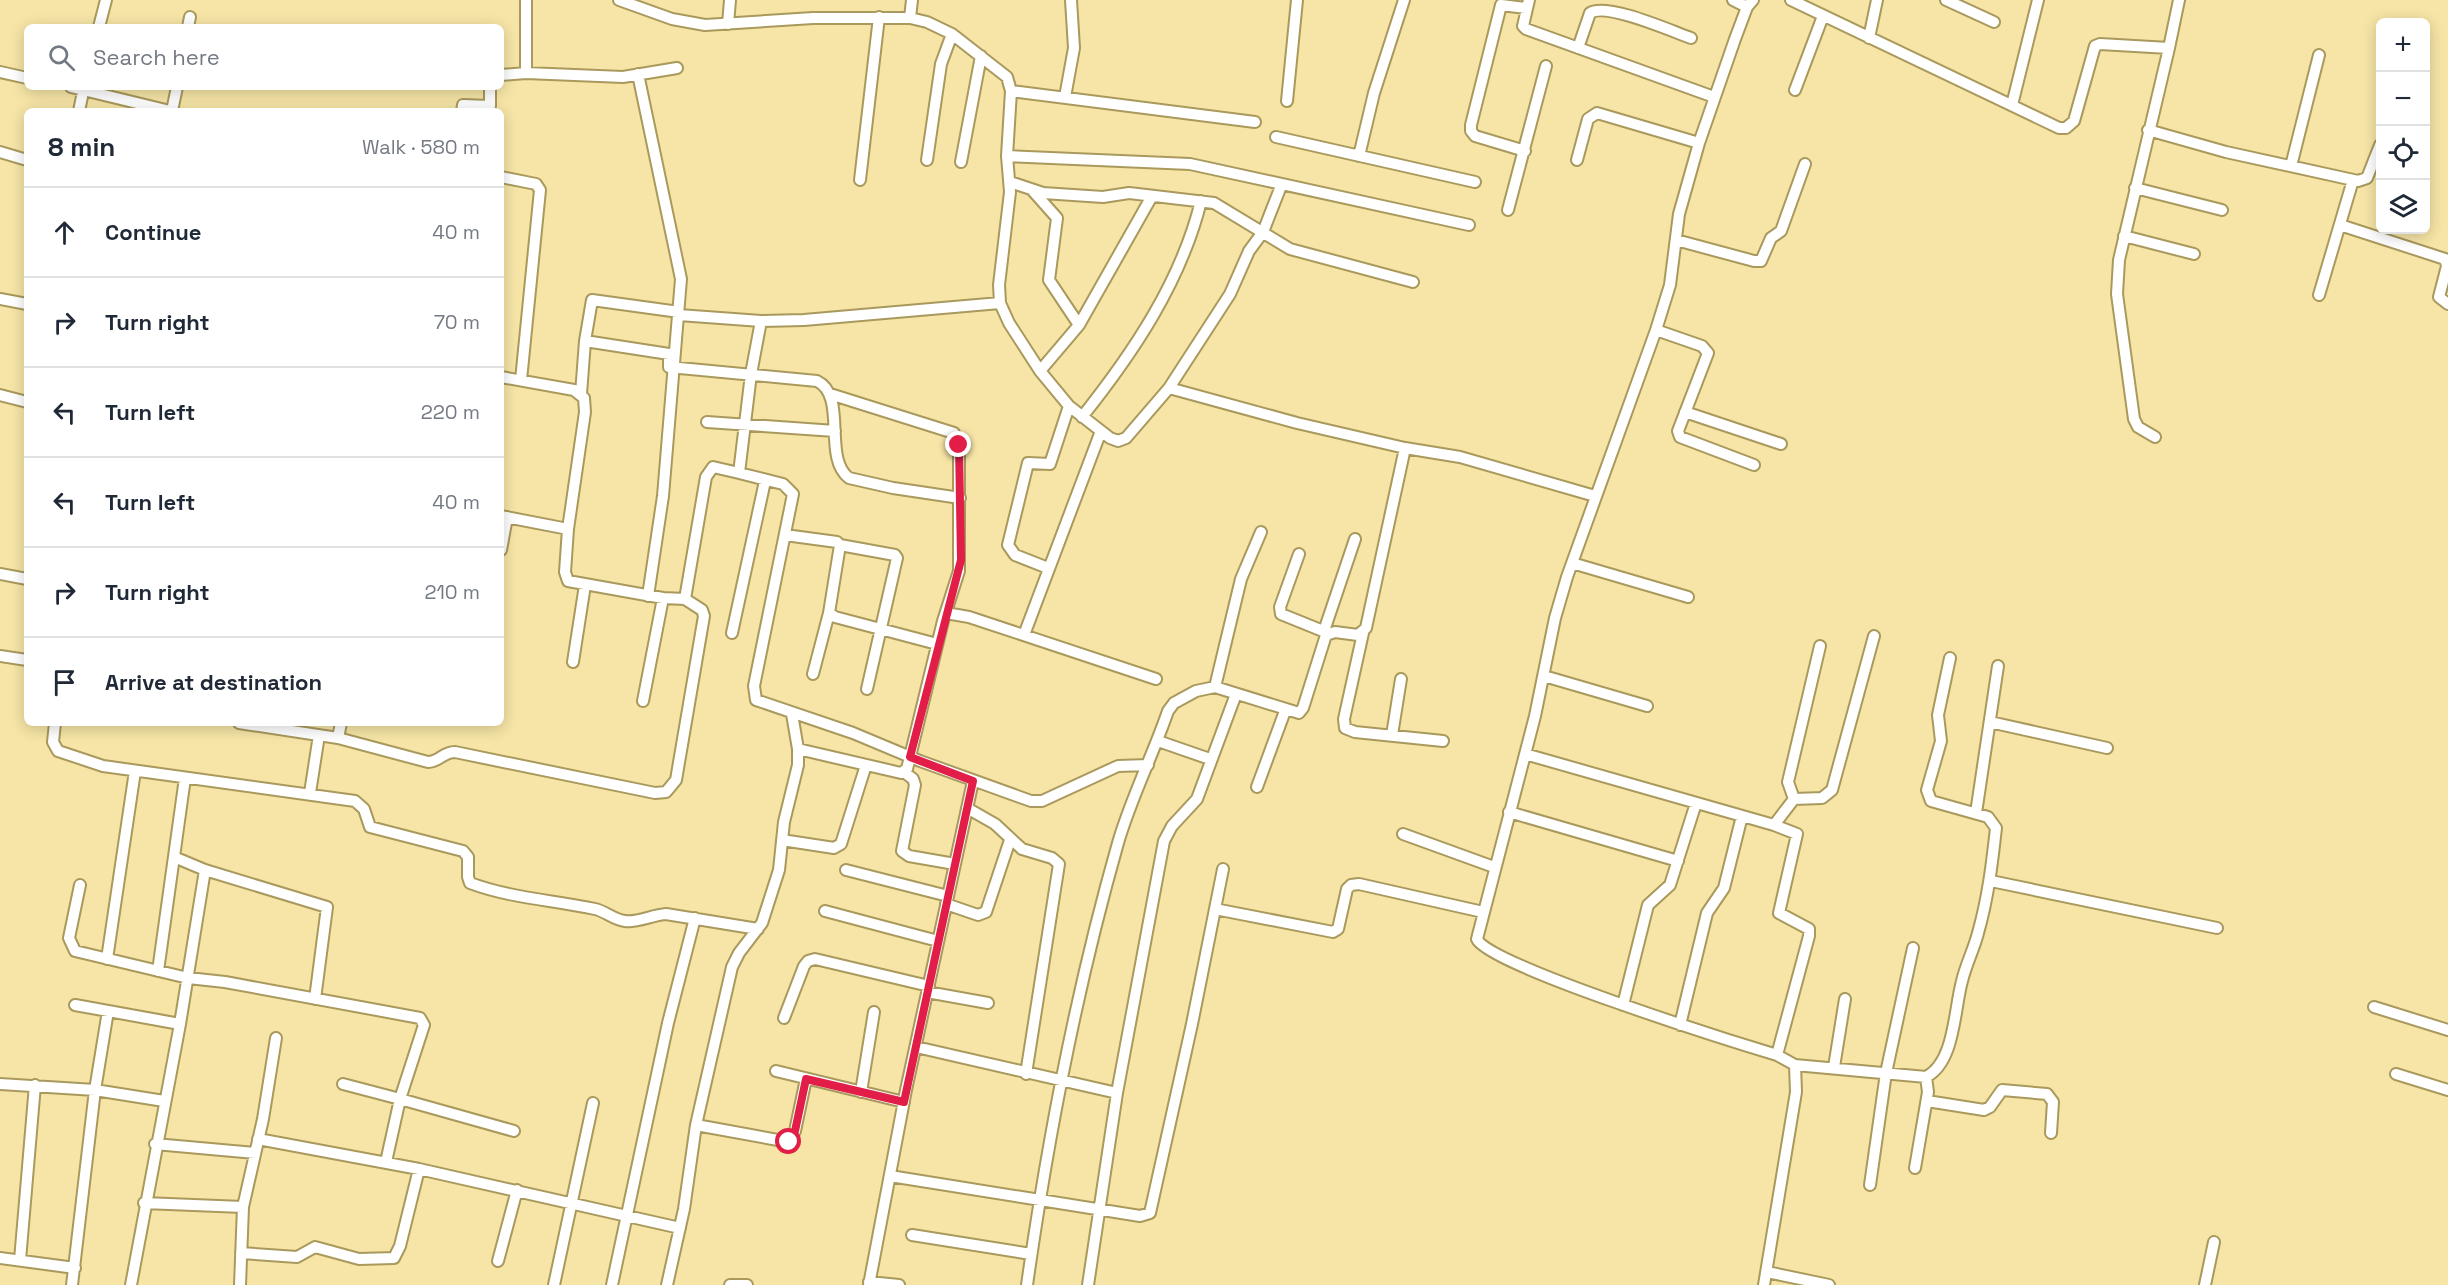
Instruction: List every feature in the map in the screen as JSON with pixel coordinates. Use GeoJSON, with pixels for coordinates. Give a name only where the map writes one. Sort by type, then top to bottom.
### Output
{"type":"FeatureCollection","features":[{"type":"Feature","properties":{"kind":"street"},"geometry":{"type":"LineString","coordinates":[[100,24],[106,0]]}},
{"type":"Feature","properties":{"kind":"street"},"geometry":{"type":"LineString","coordinates":[[526,0],[526,73]]}},
{"type":"Feature","properties":{"kind":"street"},"geometry":{"type":"LineString","coordinates":[[619,0],[672,19],[705,25],[813,18],[910,18],[927,22],[952,34],[1007,77],[1011,91],[1007,156],[1010,200],[999,285],[1000,303],[1009,323],[1040,371],[1069,406],[1116,440],[1126,438],[1169,388],[1219,313],[1249,251],[1263,232],[1281,186]]}},
{"type":"Feature","properties":{"kind":"street"},"geometry":{"type":"LineString","coordinates":[[728,24],[730,0]]}},
{"type":"Feature","properties":{"kind":"street"},"geometry":{"type":"LineString","coordinates":[[910,18],[912,0]]}},
{"type":"Feature","properties":{"kind":"street"},"geometry":{"type":"LineString","coordinates":[[1065,97],[1074,48],[1071,0]]}},
{"type":"Feature","properties":{"kind":"street"},"geometry":{"type":"LineString","coordinates":[[1287,101],[1298,0]]}},
{"type":"Feature","properties":{"kind":"street"},"geometry":{"type":"LineString","coordinates":[[1359,156],[1374,93],[1404,0]]}},
{"type":"Feature","properties":{"kind":"street"},"geometry":{"type":"LineString","coordinates":[[1733,0],[1750,3],[1714,96],[1699,143],[1680,214],[1670,285],[1656,330],[1594,495],[1555,618],[1544,676],[1477,939],[1486,950],[1623,1005],[1777,1055],[1795,1065],[1926,1077],[1933,1074],[1944,1057],[1962,979],[1978,935],[1991,881],[1996,828],[1992,820],[1976,813],[1931,801],[1928,798],[1927,790],[1941,741],[1938,715],[1950,658]]}},
{"type":"Feature","properties":{"kind":"street"},"geometry":{"type":"LineString","coordinates":[[1791,0],[2059,128],[2066,128],[2074,121],[2095,46],[2100,44],[2169,48]]}},
{"type":"Feature","properties":{"kind":"street"},"geometry":{"type":"LineString","coordinates":[[1869,38],[1877,0]]}},
{"type":"Feature","properties":{"kind":"street"},"geometry":{"type":"LineString","coordinates":[[1946,0],[1994,22]]}},
{"type":"Feature","properties":{"kind":"street"},"geometry":{"type":"LineString","coordinates":[[2012,105],[2038,0]]}},
{"type":"Feature","properties":{"kind":"street"},"geometry":{"type":"LineString","coordinates":[[2155,437],[2138,427],[2134,419],[2117,286],[2124,236],[2180,0]]}},
{"type":"Feature","properties":{"kind":"street"},"geometry":{"type":"LineString","coordinates":[[1525,151],[1475,136],[1471,125],[1501,5],[1528,4],[1523,26],[1526,29],[1714,96]]}},
{"type":"Feature","properties":{"kind":"street"},"geometry":{"type":"LineString","coordinates":[[1578,48],[1590,13],[1595,9],[1612,11],[1691,38]]}},
{"type":"Feature","properties":{"kind":"street"},"geometry":{"type":"LineString","coordinates":[[1795,90],[1823,16]]}},
{"type":"Feature","properties":{"kind":"street"},"geometry":{"type":"LineString","coordinates":[[860,180],[879,17]]}},
{"type":"Feature","properties":{"kind":"street"},"geometry":{"type":"LineString","coordinates":[[927,159],[941,63],[952,34]]}},
{"type":"Feature","properties":{"kind":"street"},"geometry":{"type":"LineString","coordinates":[[2291,166],[2319,55]]}},
{"type":"Feature","properties":{"kind":"street"},"geometry":{"type":"LineString","coordinates":[[962,162],[981,56]]}},
{"type":"Feature","properties":{"kind":"street"},"geometry":{"type":"LineString","coordinates":[[1508,210],[1546,66]]}},
{"type":"Feature","properties":{"kind":"street"},"geometry":{"type":"LineString","coordinates":[[504,75],[526,73],[585,77],[638,74],[677,68]]}},
{"type":"Feature","properties":{"kind":"street"},"geometry":{"type":"LineString","coordinates":[[0,72],[24,77]]}},
{"type":"Feature","properties":{"kind":"street"},"geometry":{"type":"LineString","coordinates":[[638,74],[681,279],[663,496],[648,596]]}},
{"type":"Feature","properties":{"kind":"street"},"geometry":{"type":"LineString","coordinates":[[80,108],[83,90]]}},
{"type":"Feature","properties":{"kind":"street"},"geometry":{"type":"LineString","coordinates":[[91,90],[160,108]]}},
{"type":"Feature","properties":{"kind":"street"},"geometry":{"type":"LineString","coordinates":[[172,108],[176,90]]}},
{"type":"Feature","properties":{"kind":"street"},"geometry":{"type":"LineString","coordinates":[[462,108],[463,105],[490,106],[490,90]]}},
{"type":"Feature","properties":{"kind":"street"},"geometry":{"type":"LineString","coordinates":[[1011,91],[1255,122]]}},
{"type":"Feature","properties":{"kind":"street"},"geometry":{"type":"LineString","coordinates":[[1577,160],[1588,118],[1597,113],[1699,143]]}},
{"type":"Feature","properties":{"kind":"street"},"geometry":{"type":"LineString","coordinates":[[2148,130],[2226,152],[2361,181],[2367,178],[2376,155]]}},
{"type":"Feature","properties":{"kind":"street"},"geometry":{"type":"LineString","coordinates":[[1276,137],[1475,182]]}},
{"type":"Feature","properties":{"kind":"street"},"geometry":{"type":"LineString","coordinates":[[0,152],[24,159]]}},
{"type":"Feature","properties":{"kind":"street"},"geometry":{"type":"LineString","coordinates":[[1007,156],[1173,162],[1469,225]]}},
{"type":"Feature","properties":{"kind":"street"},"geometry":{"type":"LineString","coordinates":[[1676,240],[1761,261],[1771,238],[1781,231],[1805,164]]}},
{"type":"Feature","properties":{"kind":"street"},"geometry":{"type":"LineString","coordinates":[[504,178],[536,184],[540,190],[521,380]]}},
{"type":"Feature","properties":{"kind":"street"},"geometry":{"type":"LineString","coordinates":[[2319,295],[2353,180]]}},
{"type":"Feature","properties":{"kind":"street"},"geometry":{"type":"LineString","coordinates":[[1010,182],[1033,191],[1103,196],[1129,193],[1202,201],[1220,206],[1290,249],[1413,282]]}},
{"type":"Feature","properties":{"kind":"street"},"geometry":{"type":"LineString","coordinates":[[2135,188],[2222,210]]}},
{"type":"Feature","properties":{"kind":"street"},"geometry":{"type":"LineString","coordinates":[[1033,191],[1057,218],[1049,274],[1050,284],[1079,325]]}},
{"type":"Feature","properties":{"kind":"street"},"geometry":{"type":"LineString","coordinates":[[1040,371],[1079,325],[1152,196]]}},
{"type":"Feature","properties":{"kind":"street"},"geometry":{"type":"LineString","coordinates":[[1082,417],[1113,378],[1156,311],[1191,242],[1202,201]]}},
{"type":"Feature","properties":{"kind":"street"},"geometry":{"type":"LineString","coordinates":[[2340,225],[2445,259],[2447,266],[2439,297],[2448,303]]}},
{"type":"Feature","properties":{"kind":"street"},"geometry":{"type":"LineString","coordinates":[[2124,236],[2194,254]]}},
{"type":"Feature","properties":{"kind":"street"},"geometry":{"type":"LineString","coordinates":[[0,298],[24,303]]}},
{"type":"Feature","properties":{"kind":"street"},"geometry":{"type":"LineString","coordinates":[[291,727],[428,762],[436,760],[446,752],[455,752],[655,793],[666,792],[676,780],[704,616],[702,610],[685,599],[648,596],[585,585],[568,581],[565,577],[568,529],[585,412],[581,394],[585,341],[592,300],[679,313],[761,321],[804,320],[1000,303]]}},
{"type":"Feature","properties":{"kind":"street"},"geometry":{"type":"LineString","coordinates":[[739,473],[751,374],[761,321]]}},
{"type":"Feature","properties":{"kind":"street"},"geometry":{"type":"LineString","coordinates":[[1656,330],[1702,346],[1708,353],[1678,431],[1680,437],[1754,465]]}},
{"type":"Feature","properties":{"kind":"street"},"geometry":{"type":"LineString","coordinates":[[585,341],[669,354],[669,368],[818,381],[830,394],[954,432],[959,445],[961,560],[937,644],[910,757],[904,772]]}},
{"type":"Feature","properties":{"kind":"street"},"geometry":{"type":"LineString","coordinates":[[504,377],[574,390],[581,394]]}},
{"type":"Feature","properties":{"kind":"street"},"geometry":{"type":"LineString","coordinates":[[1169,388],[1297,423],[1405,448],[1460,457],[1594,495]]}},
{"type":"Feature","properties":{"kind":"street"},"geometry":{"type":"LineString","coordinates":[[830,394],[838,463],[843,474],[849,478],[893,488],[960,498]]}},
{"type":"Feature","properties":{"kind":"street"},"geometry":{"type":"LineString","coordinates":[[0,395],[24,401]]}},
{"type":"Feature","properties":{"kind":"street"},"geometry":{"type":"LineString","coordinates":[[1048,568],[1015,555],[1008,545],[1028,463],[1050,464],[1069,406]]}},
{"type":"Feature","properties":{"kind":"street"},"geometry":{"type":"LineString","coordinates":[[1685,412],[1781,444]]}},
{"type":"Feature","properties":{"kind":"street"},"geometry":{"type":"LineString","coordinates":[[706,422],[835,431]]}},
{"type":"Feature","properties":{"kind":"street"},"geometry":{"type":"LineString","coordinates":[[1024,635],[1101,431]]}},
{"type":"Feature","properties":{"kind":"street"},"geometry":{"type":"LineString","coordinates":[[1405,448],[1344,719],[1345,728],[1354,732],[1443,741]]}},
{"type":"Feature","properties":{"kind":"street"},"geometry":{"type":"LineString","coordinates":[[685,599],[706,477],[713,467],[783,484],[793,494],[753,691],[756,700],[853,733],[1024,800],[1037,801],[1118,765],[1148,765]]}},
{"type":"Feature","properties":{"kind":"street"},"geometry":{"type":"LineString","coordinates":[[732,633],[765,481]]}},
{"type":"Feature","properties":{"kind":"street"},"geometry":{"type":"LineString","coordinates":[[504,516],[568,529]]}},
{"type":"Feature","properties":{"kind":"street"},"geometry":{"type":"LineString","coordinates":[[1215,687],[1241,579],[1261,531]]}},
{"type":"Feature","properties":{"kind":"street"},"geometry":{"type":"LineString","coordinates":[[785,535],[837,542],[840,545],[897,556],[867,689]]}},
{"type":"Feature","properties":{"kind":"street"},"geometry":{"type":"LineString","coordinates":[[1027,1285],[1040,1202],[1089,953],[1119,840],[1171,706],[1201,688],[1215,687],[1294,714],[1303,708],[1355,539]]}},
{"type":"Feature","properties":{"kind":"street"},"geometry":{"type":"LineString","coordinates":[[813,674],[829,613],[840,545]]}},
{"type":"Feature","properties":{"kind":"street"},"geometry":{"type":"LineString","coordinates":[[1299,554],[1280,607],[1281,614],[1286,618],[1326,632],[1363,633]]}},
{"type":"Feature","properties":{"kind":"street"},"geometry":{"type":"LineString","coordinates":[[1572,563],[1688,597]]}},
{"type":"Feature","properties":{"kind":"street"},"geometry":{"type":"LineString","coordinates":[[0,574],[24,578]]}},
{"type":"Feature","properties":{"kind":"street"},"geometry":{"type":"LineString","coordinates":[[573,662],[585,585]]}},
{"type":"Feature","properties":{"kind":"street"},"geometry":{"type":"LineString","coordinates":[[643,701],[663,598]]}},
{"type":"Feature","properties":{"kind":"street"},"geometry":{"type":"LineString","coordinates":[[829,613],[835,617],[937,644]]}},
{"type":"Feature","properties":{"kind":"street"},"geometry":{"type":"LineString","coordinates":[[946,613],[969,617],[1156,680]]}},
{"type":"Feature","properties":{"kind":"street"},"geometry":{"type":"LineString","coordinates":[[1794,799],[1822,798],[1832,790],[1874,636]]}},
{"type":"Feature","properties":{"kind":"street"},"geometry":{"type":"LineString","coordinates":[[1794,799],[1788,782],[1820,646]]}},
{"type":"Feature","properties":{"kind":"street"},"geometry":{"type":"LineString","coordinates":[[0,656],[24,660]]}},
{"type":"Feature","properties":{"kind":"street"},"geometry":{"type":"LineString","coordinates":[[1976,813],[1998,666]]}},
{"type":"Feature","properties":{"kind":"street"},"geometry":{"type":"LineString","coordinates":[[1544,676],[1647,706]]}},
{"type":"Feature","properties":{"kind":"street"},"geometry":{"type":"LineString","coordinates":[[1392,735],[1401,679]]}},
{"type":"Feature","properties":{"kind":"street"},"geometry":{"type":"LineString","coordinates":[[1088,1285],[1117,1093],[1164,841],[1172,826],[1197,799],[1236,694]]}},
{"type":"Feature","properties":{"kind":"street"},"geometry":{"type":"LineString","coordinates":[[1257,787],[1285,711]]}},
{"type":"Feature","properties":{"kind":"street"},"geometry":{"type":"LineString","coordinates":[[667,1285],[680,1228],[696,1125],[732,967],[739,953],[758,929],[779,870],[787,809],[796,778],[798,749],[792,714]]}},
{"type":"Feature","properties":{"kind":"street"},"geometry":{"type":"LineString","coordinates":[[1990,722],[2107,748]]}},
{"type":"Feature","properties":{"kind":"street"},"geometry":{"type":"LineString","coordinates":[[55,726],[53,742],[58,751],[103,766],[355,801],[364,809],[370,827],[463,851],[468,857],[468,877],[471,883],[477,886],[598,909],[623,921],[651,915],[694,918],[758,929]]}},
{"type":"Feature","properties":{"kind":"street"},"geometry":{"type":"LineString","coordinates":[[338,738],[340,726]]}},
{"type":"Feature","properties":{"kind":"street"},"geometry":{"type":"LineString","coordinates":[[309,793],[319,735]]}},
{"type":"Feature","properties":{"kind":"street"},"geometry":{"type":"LineString","coordinates":[[1158,741],[1210,759]]}},
{"type":"Feature","properties":{"kind":"street"},"geometry":{"type":"LineString","coordinates":[[798,749],[904,772],[913,779],[915,785],[902,851],[909,856],[955,864]]}},
{"type":"Feature","properties":{"kind":"street"},"geometry":{"type":"LineString","coordinates":[[1525,754],[1774,825],[1794,832],[1798,836],[1779,913],[1804,926],[1809,932],[1777,1055]]}},
{"type":"Feature","properties":{"kind":"street"},"geometry":{"type":"LineString","coordinates":[[782,840],[834,848],[841,844],[866,765]]}},
{"type":"Feature","properties":{"kind":"street"},"geometry":{"type":"LineString","coordinates":[[107,959],[135,771]]}},
{"type":"Feature","properties":{"kind":"street"},"geometry":{"type":"LineString","coordinates":[[158,971],[185,778]]}},
{"type":"Feature","properties":{"kind":"street"},"geometry":{"type":"LineString","coordinates":[[899,1285],[869,1284],[904,1102],[973,781]]}},
{"type":"Feature","properties":{"kind":"street"},"geometry":{"type":"LineString","coordinates":[[1774,825],[1794,799]]}},
{"type":"Feature","properties":{"kind":"street"},"geometry":{"type":"LineString","coordinates":[[1623,1005],[1648,905],[1669,888],[1696,802]]}},
{"type":"Feature","properties":{"kind":"street"},"geometry":{"type":"LineString","coordinates":[[967,808],[995,824],[1022,849],[1052,858],[1059,867],[1026,1074]]}},
{"type":"Feature","properties":{"kind":"street"},"geometry":{"type":"LineString","coordinates":[[1509,812],[1678,861]]}},
{"type":"Feature","properties":{"kind":"street"},"geometry":{"type":"LineString","coordinates":[[1680,1025],[1707,913],[1724,888],[1742,816]]}},
{"type":"Feature","properties":{"kind":"street"},"geometry":{"type":"LineString","coordinates":[[1403,834],[1494,867]]}},
{"type":"Feature","properties":{"kind":"street"},"geometry":{"type":"LineString","coordinates":[[846,870],[947,900],[978,915],[986,912],[1010,840]]}},
{"type":"Feature","properties":{"kind":"street"},"geometry":{"type":"LineString","coordinates":[[174,857],[205,870],[327,907],[315,999]]}},
{"type":"Feature","properties":{"kind":"street"},"geometry":{"type":"LineString","coordinates":[[890,1176],[1040,1202],[1140,1216],[1147,1215],[1153,1209],[1222,869]]}},
{"type":"Feature","properties":{"kind":"street"},"geometry":{"type":"LineString","coordinates":[[130,1285],[155,1144],[180,1024],[205,870]]}},
{"type":"Feature","properties":{"kind":"street"},"geometry":{"type":"LineString","coordinates":[[1991,881],[2217,928]]}},
{"type":"Feature","properties":{"kind":"street"},"geometry":{"type":"LineString","coordinates":[[1215,909],[1333,932],[1338,929],[1347,889],[1351,885],[1359,884],[1483,912]]}},
{"type":"Feature","properties":{"kind":"street"},"geometry":{"type":"LineString","coordinates":[[80,885],[70,945],[75,951],[188,978],[225,982],[423,1020],[400,1099],[386,1162]]}},
{"type":"Feature","properties":{"kind":"street"},"geometry":{"type":"LineString","coordinates":[[825,911],[938,941]]}},
{"type":"Feature","properties":{"kind":"street"},"geometry":{"type":"LineString","coordinates":[[612,1285],[694,918]]}},
{"type":"Feature","properties":{"kind":"street"},"geometry":{"type":"LineString","coordinates":[[1870,1185],[1886,1073],[1913,948]]}},
{"type":"Feature","properties":{"kind":"street"},"geometry":{"type":"LineString","coordinates":[[784,1018],[804,966],[814,959],[988,1003]]}},
{"type":"Feature","properties":{"kind":"street"},"geometry":{"type":"LineString","coordinates":[[1834,1067],[1845,999]]}},
{"type":"Feature","properties":{"kind":"street"},"geometry":{"type":"LineString","coordinates":[[75,1005],[180,1024]]}},
{"type":"Feature","properties":{"kind":"street"},"geometry":{"type":"LineString","coordinates":[[2374,1007],[2448,1030]]}},
{"type":"Feature","properties":{"kind":"street"},"geometry":{"type":"LineString","coordinates":[[72,1285],[95,1090],[108,1011]]}},
{"type":"Feature","properties":{"kind":"street"},"geometry":{"type":"LineString","coordinates":[[861,1092],[874,1012]]}},
{"type":"Feature","properties":{"kind":"street"},"geometry":{"type":"LineString","coordinates":[[240,1285],[243,1208],[276,1038]]}},
{"type":"Feature","properties":{"kind":"street"},"geometry":{"type":"LineString","coordinates":[[916,1047],[1063,1083],[1117,1093]]}},
{"type":"Feature","properties":{"kind":"street"},"geometry":{"type":"LineString","coordinates":[[1764,1285],[1796,1092],[1795,1065]]}},
{"type":"Feature","properties":{"kind":"street"},"geometry":{"type":"LineString","coordinates":[[776,1071],[904,1102]]}},
{"type":"Feature","properties":{"kind":"street"},"geometry":{"type":"LineString","coordinates":[[2396,1074],[2448,1090]]}},
{"type":"Feature","properties":{"kind":"street"},"geometry":{"type":"LineString","coordinates":[[1915,1168],[1927,1101],[1926,1077]]}},
{"type":"Feature","properties":{"kind":"street"},"geometry":{"type":"LineString","coordinates":[[696,1125],[789,1142],[795,1131],[806,1079]]}},
{"type":"Feature","properties":{"kind":"street"},"geometry":{"type":"LineString","coordinates":[[0,1084],[95,1090],[164,1101]]}},
{"type":"Feature","properties":{"kind":"street"},"geometry":{"type":"LineString","coordinates":[[343,1084],[514,1131]]}},
{"type":"Feature","properties":{"kind":"street"},"geometry":{"type":"LineString","coordinates":[[20,1260],[35,1085]]}},
{"type":"Feature","properties":{"kind":"street"},"geometry":{"type":"LineString","coordinates":[[1927,1101],[1979,1110],[1990,1107],[2002,1090],[2047,1094],[2052,1096],[2053,1102],[2051,1133]]}},
{"type":"Feature","properties":{"kind":"street"},"geometry":{"type":"LineString","coordinates":[[554,1285],[593,1103]]}},
{"type":"Feature","properties":{"kind":"street"},"geometry":{"type":"LineString","coordinates":[[258,1139],[386,1162],[680,1228]]}},
{"type":"Feature","properties":{"kind":"street"},"geometry":{"type":"LineString","coordinates":[[155,1144],[255,1153]]}},
{"type":"Feature","properties":{"kind":"street"},"geometry":{"type":"LineString","coordinates":[[241,1253],[297,1257],[315,1247],[359,1258],[394,1258],[400,1246],[419,1169]]}},
{"type":"Feature","properties":{"kind":"street"},"geometry":{"type":"LineString","coordinates":[[498,1261],[517,1190]]}},
{"type":"Feature","properties":{"kind":"street"},"geometry":{"type":"LineString","coordinates":[[144,1203],[243,1208]]}},
{"type":"Feature","properties":{"kind":"street"},"geometry":{"type":"LineString","coordinates":[[912,1235],[1031,1254]]}},
{"type":"Feature","properties":{"kind":"street"},"geometry":{"type":"LineString","coordinates":[[2205,1285],[2214,1242]]}},
{"type":"Feature","properties":{"kind":"street"},"geometry":{"type":"LineString","coordinates":[[0,1258],[75,1268]]}},
{"type":"Feature","properties":{"kind":"street"},"geometry":{"type":"LineString","coordinates":[[1767,1272],[1829,1285]]}},
{"type":"Feature","properties":{"kind":"street"},"geometry":{"type":"LineString","coordinates":[[730,1285],[747,1285]]}},
{"type":"Feature","properties":{"kind":"route"},"geometry":{"type":"LineString","coordinates":[[789,1142],[795,1131],[806,1079],[904,1102],[973,781],[910,757],[943,621],[961,560],[959,445]]}}]}
